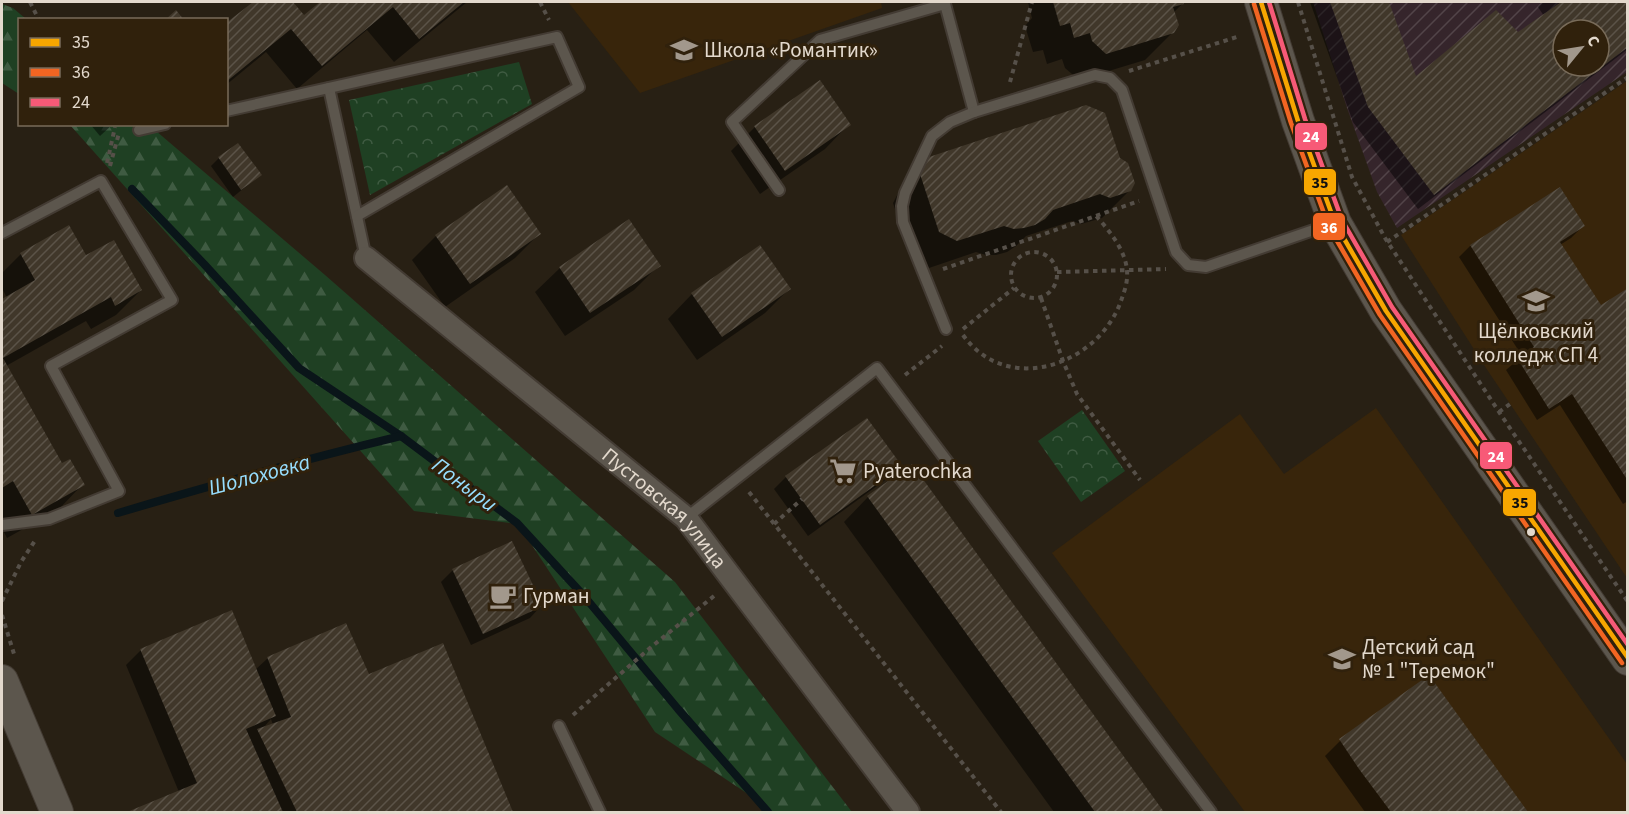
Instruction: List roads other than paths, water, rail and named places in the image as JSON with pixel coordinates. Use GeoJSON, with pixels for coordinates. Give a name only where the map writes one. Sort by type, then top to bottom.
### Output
{"type":"FeatureCollection","features":[{"type":"Feature","properties":{"kind":"street"},"geometry":{"type":"LineString","coordinates":[[1261,2],[1298,121],[1335,223],[1386,311],[1628,659]]}},
{"type":"Feature","properties":{"kind":"street","name":"Пустовская улица"},"geometry":{"type":"LineString","coordinates":[[366,258],[686,518],[908,813]]}},
{"type":"Feature","properties":{"kind":"street"},"geometry":{"type":"LineString","coordinates":[[4,691],[57,813]]}},
{"type":"Feature","properties":{"kind":"lane"},"geometry":{"type":"LineString","coordinates":[[779,190],[732,122],[820,40],[944,3],[974,112]]}},
{"type":"Feature","properties":{"kind":"lane"},"geometry":{"type":"LineString","coordinates":[[228,111],[557,36],[579,87],[357,216]]}},
{"type":"Feature","properties":{"kind":"lane"},"geometry":{"type":"LineString","coordinates":[[946,329],[903,222],[902,206],[905,193],[932,136],[950,122],[974,112],[1095,75],[1110,78],[1122,90],[1176,252],[1188,265],[1206,267],[1335,223]]}},
{"type":"Feature","properties":{"kind":"lane"},"geometry":{"type":"LineString","coordinates":[[329,88],[366,258]]}},
{"type":"Feature","properties":{"kind":"lane"},"geometry":{"type":"LineString","coordinates":[[139,130],[156,126]]}},
{"type":"Feature","properties":{"kind":"lane"},"geometry":{"type":"LineString","coordinates":[[2,233],[103,177],[172,300],[51,366],[119,491],[49,519],[2,525]]}},
{"type":"Feature","properties":{"kind":"lane"},"geometry":{"type":"LineString","coordinates":[[686,518],[877,368],[1210,813]]}},
{"type":"Feature","properties":{"kind":"lane"},"geometry":{"type":"LineString","coordinates":[[559,726],[600,813]]}},
{"type":"Feature","properties":{"kind":"waterway","name":"Поныри"},"geometry":{"type":"LineString","coordinates":[[132,189],[299,368],[401,436],[517,523],[584,596],[768,812]]}},
{"type":"Feature","properties":{"kind":"waterway","name":"Шолоховка"},"geometry":{"type":"LineString","coordinates":[[118,513],[401,436]]}},
{"type":"Feature","properties":{"kind":"place","name":"Школа «Романтик»"},"geometry":{"type":"Point","coordinates":[684,50]}},
{"type":"Feature","properties":{"kind":"place","name":"Щёлковский колледж СП 4"},"geometry":{"type":"Point","coordinates":[1536,301]}},
{"type":"Feature","properties":{"kind":"place","name":"Pyaterochka"},"geometry":{"type":"Point","coordinates":[843,471]}},
{"type":"Feature","properties":{"kind":"place","name":"Гурман"},"geometry":{"type":"Point","coordinates":[503,596]}},
{"type":"Feature","properties":{"kind":"place","name":"Детский сад № 1 \"Теремок\""},"geometry":{"type":"Point","coordinates":[1342,659]}}]}
